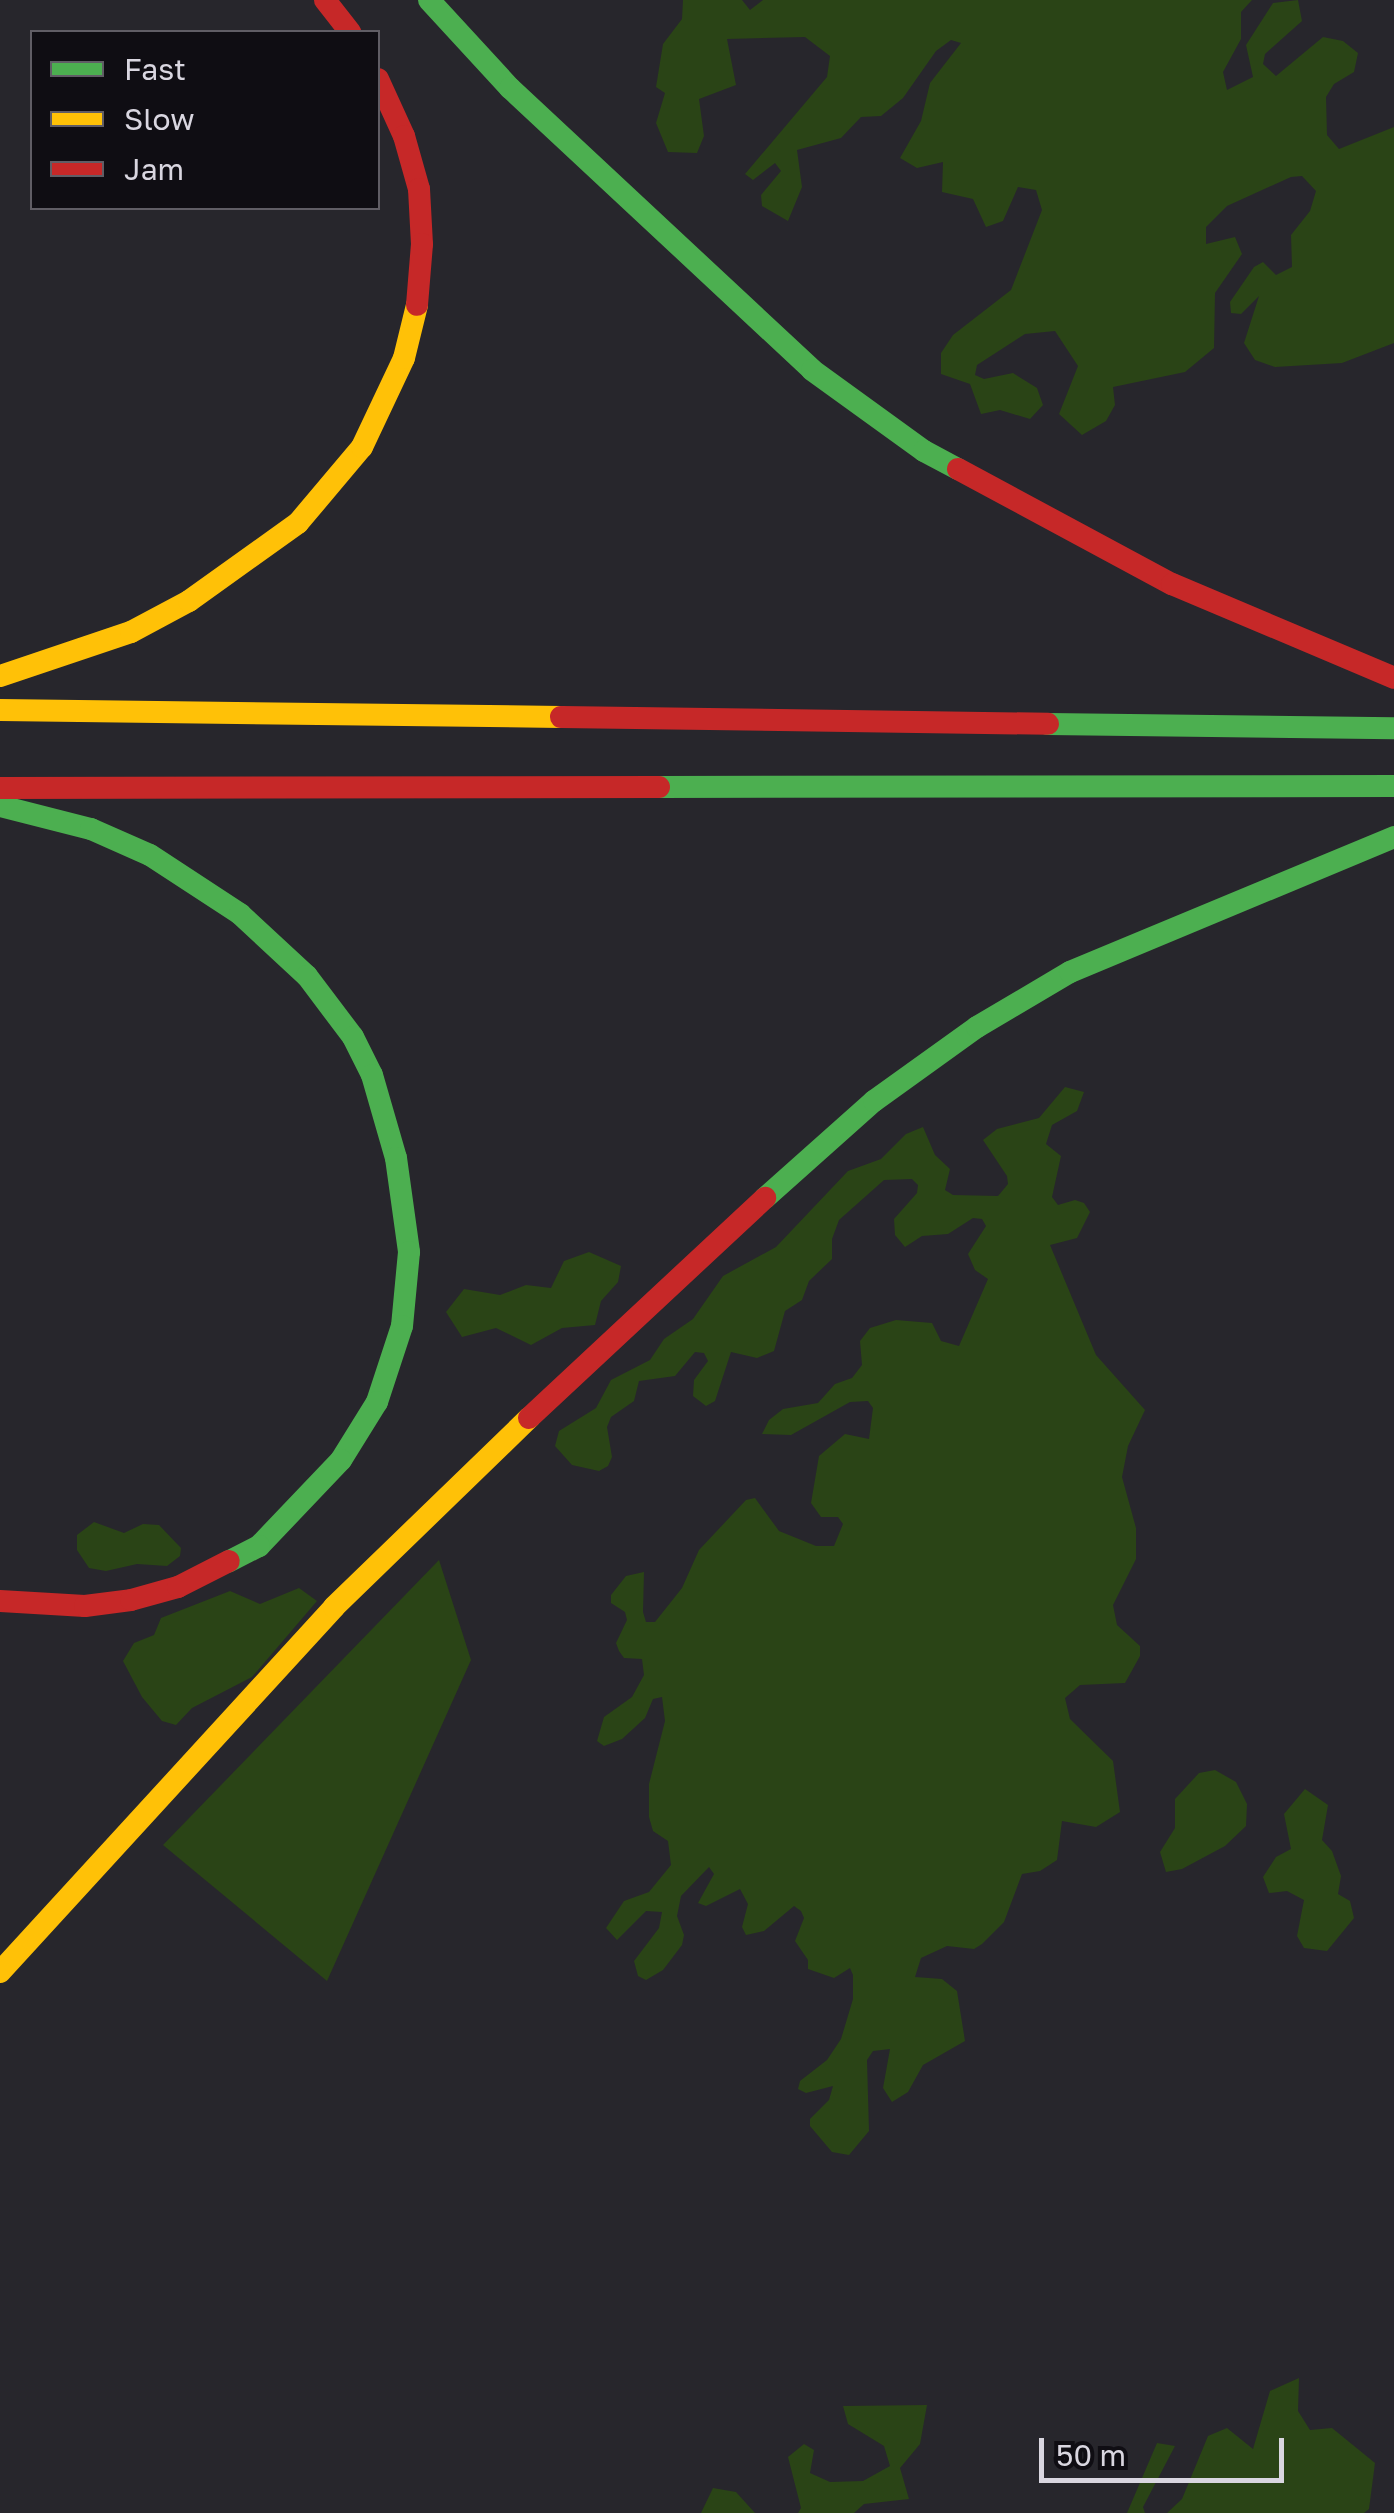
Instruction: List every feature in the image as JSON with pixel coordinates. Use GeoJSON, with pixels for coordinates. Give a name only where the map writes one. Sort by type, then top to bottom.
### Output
{"type":"FeatureCollection","features":[{"type":"Feature","properties":{"kind":"main road"},"geometry":{"type":"LineString","coordinates":[[325,0],[348,30]]}},
{"type":"Feature","properties":{"kind":"main road"},"geometry":{"type":"LineString","coordinates":[[429,0],[510,88],[683,254],[812,370],[924,451],[1172,584],[1394,678]]}},
{"type":"Feature","properties":{"kind":"main road"},"geometry":{"type":"LineString","coordinates":[[0,676],[130,632],[188,601],[298,523],[362,448],[404,358],[418,300],[422,244],[419,189],[404,136],[380,83]]}},
{"type":"Feature","properties":{"kind":"main road"},"geometry":{"type":"LineString","coordinates":[[0,710],[1394,728]]}},
{"type":"Feature","properties":{"kind":"main road"},"geometry":{"type":"LineString","coordinates":[[0,788],[1394,786]]}},
{"type":"Feature","properties":{"kind":"main road"},"geometry":{"type":"LineString","coordinates":[[0,806],[91,829],[150,855],[240,914],[307,976],[353,1037],[372,1075],[396,1158],[410,1252],[402,1326],[377,1402],[342,1460],[259,1546],[178,1587],[131,1600],[68,1606],[0,1601]]}},
{"type":"Feature","properties":{"kind":"main road"},"geometry":{"type":"LineString","coordinates":[[0,1972],[334,1607],[650,1300],[874,1101],[977,1027],[1070,972],[1394,837]]}},
{"type":"Feature","properties":{"kind":"green space"},"geometry":{"type":"Polygon","coordinates":[[[683,0],[742,0],[750,10],[763,0],[1252,0],[1241,12],[1241,39],[1223,72],[1227,90],[1253,77],[1246,45],[1273,3],[1298,0],[1302,21],[1265,54],[1263,64],[1276,76],[1323,37],[1343,41],[1358,53],[1354,72],[1334,84],[1326,97],[1327,135],[1339,149],[1394,127],[1394,343],[1342,363],[1275,367],[1255,360],[1244,343],[1259,296],[1241,314],[1231,313],[1230,302],[1254,267],[1263,262],[1276,275],[1292,267],[1291,235],[1310,211],[1316,191],[1302,176],[1291,177],[1227,206],[1206,227],[1206,244],[1235,237],[1242,254],[1215,293],[1214,348],[1185,372],[1113,387],[1115,405],[1106,421],[1082,435],[1059,414],[1078,366],[1055,331],[1025,334],[977,365],[975,375],[984,379],[1013,373],[1037,388],[1043,405],[1030,419],[1000,410],[981,414],[970,384],[941,374],[941,353],[953,335],[1011,290],[1042,210],[1036,190],[1018,187],[1003,221],[986,227],[973,199],[942,192],[943,162],[917,168],[900,158],[921,121],[930,83],[961,43],[951,40],[936,51],[903,98],[881,116],[861,117],[841,138],[797,150],[802,187],[788,221],[762,206],[761,195],[781,171],[775,163],[753,180],[745,174],[827,77],[830,56],[805,37],[727,39],[736,85],[699,99],[704,136],[697,153],[668,152],[656,123],[665,93],[656,87],[663,44],[682,19],[683,0]]]}},
{"type":"Feature","properties":{"kind":"green space"},"geometry":{"type":"Polygon","coordinates":[[[1065,1087],[1084,1092],[1077,1111],[1052,1125],[1046,1144],[1061,1156],[1052,1197],[1058,1205],[1075,1200],[1084,1203],[1090,1212],[1077,1238],[1050,1245],[1096,1355],[1145,1410],[1128,1446],[1122,1477],[1136,1528],[1136,1559],[1113,1605],[1117,1625],[1140,1646],[1140,1656],[1125,1683],[1080,1685],[1065,1698],[1070,1719],[1113,1761],[1120,1812],[1096,1827],[1062,1821],[1057,1860],[1040,1871],[1022,1874],[1004,1922],[982,1944],[974,1949],[947,1946],[921,1958],[915,1977],[942,1979],[957,1991],[965,2041],[923,2065],[908,2092],[892,2102],[883,2088],[890,2049],[873,2051],[867,2060],[869,2131],[849,2155],[832,2152],[810,2126],[810,2119],[829,2100],[833,2086],[806,2093],[798,2089],[800,2081],[827,2060],[841,2039],[853,1999],[853,1975],[850,1968],[834,1978],[808,1969],[808,1960],[795,1941],[804,1918],[801,1911],[794,1906],[764,1931],[746,1935],[742,1927],[748,1904],[740,1889],[706,1906],[698,1903],[714,1874],[709,1867],[681,1896],[677,1916],[684,1935],[682,1945],[663,1970],[646,1980],[638,1976],[634,1961],[659,1928],[662,1912],[646,1911],[617,1940],[606,1928],[624,1901],[649,1892],[671,1865],[668,1841],[653,1831],[649,1817],[649,1784],[665,1721],[662,1697],[653,1699],[645,1718],[622,1739],[604,1746],[597,1741],[604,1717],[632,1697],[644,1675],[642,1659],[624,1658],[619,1651],[616,1643],[627,1620],[625,1612],[611,1603],[611,1595],[626,1576],[644,1572],[643,1612],[646,1622],[655,1622],[682,1588],[699,1550],[746,1500],[755,1498],[779,1531],[816,1546],[834,1546],[843,1524],[838,1517],[821,1517],[811,1503],[819,1456],[845,1434],[869,1439],[873,1408],[868,1401],[850,1402],[791,1435],[762,1434],[769,1420],[783,1409],[818,1403],[835,1384],[852,1378],[862,1365],[860,1341],[870,1328],[896,1320],[932,1323],[941,1341],[959,1346],[988,1279],[975,1270],[968,1254],[986,1226],[982,1219],[973,1218],[948,1234],[922,1236],[905,1247],[895,1235],[894,1219],[917,1193],[918,1185],[912,1179],[884,1180],[839,1220],[832,1239],[832,1259],[809,1281],[802,1300],[785,1311],[774,1351],[757,1358],[731,1352],[715,1401],[706,1406],[693,1396],[694,1380],[708,1361],[704,1353],[695,1352],[675,1376],[639,1381],[634,1401],[611,1417],[607,1427],[612,1457],[608,1466],[599,1471],[572,1465],[555,1446],[559,1431],[596,1408],[611,1380],[650,1360],[664,1339],[693,1319],[723,1276],[776,1247],[848,1171],[881,1159],[906,1134],[923,1127],[935,1155],[950,1169],[945,1190],[953,1195],[998,1196],[1008,1184],[1007,1176],[983,1140],[997,1129],[1039,1118],[1065,1087]]]}},
{"type":"Feature","properties":{"kind":"green space"},"geometry":{"type":"Polygon","coordinates":[[[589,1252],[621,1266],[618,1282],[601,1301],[595,1325],[562,1328],[531,1345],[496,1328],[462,1337],[446,1312],[464,1289],[500,1295],[526,1285],[551,1288],[564,1261],[589,1252]]]}},
{"type":"Feature","properties":{"kind":"green space"},"geometry":{"type":"Polygon","coordinates":[[[94,1522],[124,1533],[143,1524],[159,1525],[181,1548],[180,1556],[167,1566],[137,1564],[106,1571],[89,1568],[77,1550],[77,1535],[94,1522]]]}},
{"type":"Feature","properties":{"kind":"green space"},"geometry":{"type":"Polygon","coordinates":[[[439,1560],[471,1660],[327,1981],[163,1845],[439,1560]]]}},
{"type":"Feature","properties":{"kind":"green space"},"geometry":{"type":"Polygon","coordinates":[[[299,1588],[317,1601],[252,1677],[192,1708],[176,1725],[162,1721],[142,1697],[123,1661],[134,1643],[154,1635],[161,1618],[230,1591],[260,1604],[299,1588]]]}},
{"type":"Feature","properties":{"kind":"green space"},"geometry":{"type":"Polygon","coordinates":[[[1215,1770],[1236,1782],[1247,1804],[1246,1826],[1225,1846],[1182,1869],[1166,1872],[1160,1852],[1175,1828],[1175,1799],[1199,1773],[1215,1770]]]}},
{"type":"Feature","properties":{"kind":"green space"},"geometry":{"type":"Polygon","coordinates":[[[1305,1789],[1328,1805],[1322,1840],[1332,1851],[1341,1876],[1338,1894],[1350,1901],[1354,1918],[1327,1951],[1304,1948],[1297,1936],[1304,1900],[1287,1891],[1269,1893],[1263,1877],[1276,1857],[1291,1849],[1284,1814],[1305,1789]]]}},
{"type":"Feature","properties":{"kind":"green space"},"geometry":{"type":"Polygon","coordinates":[[[1299,2378],[1298,2411],[1310,2430],[1332,2428],[1375,2463],[1369,2509],[1364,2513],[1167,2513],[1182,2499],[1208,2436],[1227,2428],[1253,2449],[1270,2391],[1299,2378]]]}},
{"type":"Feature","properties":{"kind":"green space"},"geometry":{"type":"Polygon","coordinates":[[[927,2405],[920,2444],[900,2468],[909,2499],[864,2504],[854,2513],[798,2513],[801,2508],[788,2457],[804,2444],[814,2450],[810,2473],[830,2482],[863,2481],[890,2466],[884,2446],[848,2424],[843,2406],[927,2405]]]}},
{"type":"Feature","properties":{"kind":"green space"},"geometry":{"type":"Polygon","coordinates":[[[1157,2443],[1175,2446],[1143,2507],[1145,2513],[1127,2513],[1157,2443]]]}},
{"type":"Feature","properties":{"kind":"green space"},"geometry":{"type":"Polygon","coordinates":[[[713,2488],[736,2492],[755,2513],[701,2513],[713,2488]]]}},
{"type":"Feature","properties":{"kind":"traffic: fast"},"geometry":{"type":"LineString","coordinates":[[429,0],[510,88],[812,370],[924,451],[958,469]]}},
{"type":"Feature","properties":{"kind":"traffic: fast"},"geometry":{"type":"LineString","coordinates":[[1048,724],[1394,728]]}},
{"type":"Feature","properties":{"kind":"traffic: fast"},"geometry":{"type":"LineString","coordinates":[[659,787],[1394,786]]}},
{"type":"Feature","properties":{"kind":"traffic: fast"},"geometry":{"type":"LineString","coordinates":[[0,806],[91,829],[150,855],[240,914],[307,976],[353,1037],[372,1075],[396,1158],[409,1252],[402,1326],[377,1402],[341,1460],[259,1546],[229,1561]]}},
{"type":"Feature","properties":{"kind":"traffic: fast"},"geometry":{"type":"LineString","coordinates":[[765,1198],[874,1101],[977,1027],[1070,972],[1394,837]]}},
{"type":"Feature","properties":{"kind":"traffic: slow"},"geometry":{"type":"LineString","coordinates":[[0,676],[131,632],[189,601],[298,523],[362,447],[404,358],[417,305]]}},
{"type":"Feature","properties":{"kind":"traffic: slow"},"geometry":{"type":"LineString","coordinates":[[0,710],[561,717]]}},
{"type":"Feature","properties":{"kind":"traffic: slow"},"geometry":{"type":"LineString","coordinates":[[0,1972],[334,1607],[529,1418]]}},
{"type":"Feature","properties":{"kind":"traffic: jam"},"geometry":{"type":"LineString","coordinates":[[325,0],[348,30]]}},
{"type":"Feature","properties":{"kind":"traffic: jam"},"geometry":{"type":"LineString","coordinates":[[380,83],[404,136],[419,189],[422,244],[417,305]]}},
{"type":"Feature","properties":{"kind":"traffic: jam"},"geometry":{"type":"LineString","coordinates":[[958,469],[1172,584],[1394,678]]}},
{"type":"Feature","properties":{"kind":"traffic: jam"},"geometry":{"type":"LineString","coordinates":[[561,717],[1048,724]]}},
{"type":"Feature","properties":{"kind":"traffic: jam"},"geometry":{"type":"LineString","coordinates":[[0,788],[659,787]]}},
{"type":"Feature","properties":{"kind":"traffic: jam"},"geometry":{"type":"LineString","coordinates":[[529,1418],[765,1198]]}},
{"type":"Feature","properties":{"kind":"traffic: jam"},"geometry":{"type":"LineString","coordinates":[[0,1601],[85,1606],[131,1600],[178,1587],[229,1561]]}}]}
